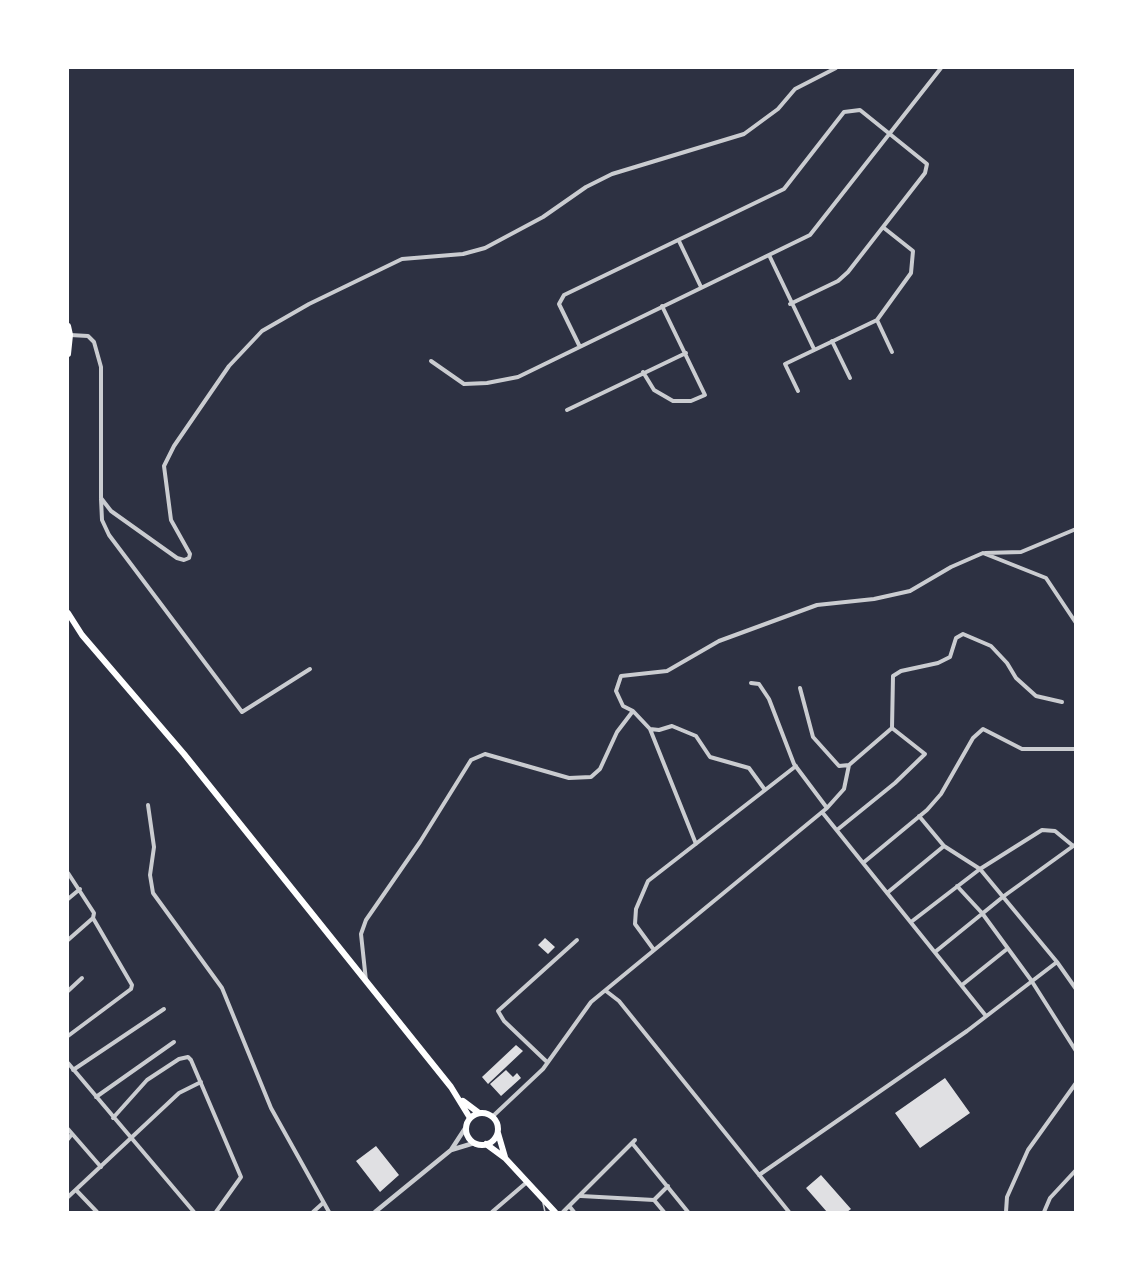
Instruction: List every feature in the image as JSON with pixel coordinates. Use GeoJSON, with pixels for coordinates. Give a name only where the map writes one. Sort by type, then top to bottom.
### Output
{"type":"FeatureCollection","features":[{"type":"Feature","properties":{"kind":"main road"},"geometry":{"type":"LineString","coordinates":[[68,326],[70,335],[68,354]]}},
{"type":"Feature","properties":{"kind":"main road"},"geometry":{"type":"LineString","coordinates":[[68,613],[82,635],[177,745],[462,1100],[479,1113],[492,1117],[505,1158]]}},
{"type":"Feature","properties":{"kind":"main road"},"geometry":{"type":"LineString","coordinates":[[462,1100],[470,1118]]}},
{"type":"Feature","properties":{"kind":"main road"},"geometry":{"type":"LineString","coordinates":[[479,1113],[470,1118],[466,1127],[467,1135],[474,1143],[486,1144],[505,1158],[555,1212]]}},
{"type":"Feature","properties":{"kind":"main road"},"geometry":{"type":"LineString","coordinates":[[486,1144],[494,1139],[497,1131]]}},
{"type":"Feature","properties":{"kind":"street"},"geometry":{"type":"LineString","coordinates":[[101,498],[111,511],[184,561],[189,558],[189,548],[171,520],[164,466],[167,456],[229,366],[262,331],[309,304],[402,259],[463,254],[485,248],[543,217],[586,187],[612,174],[744,134],[778,109],[795,89],[836,68]]}},
{"type":"Feature","properties":{"kind":"street"},"geometry":{"type":"LineString","coordinates":[[431,361],[464,384],[487,383],[518,377],[579,345],[810,235],[941,68]]}},
{"type":"Feature","properties":{"kind":"street"},"geometry":{"type":"LineString","coordinates":[[579,345],[559,304],[564,295],[784,189],[844,112],[860,110],[927,164],[925,173],[884,228],[838,281],[790,304]]}},
{"type":"Feature","properties":{"kind":"street"},"geometry":{"type":"LineString","coordinates":[[798,391],[785,364],[877,320],[911,273],[914,262],[913,251],[884,228]]}},
{"type":"Feature","properties":{"kind":"street"},"geometry":{"type":"LineString","coordinates":[[679,241],[701,287]]}},
{"type":"Feature","properties":{"kind":"street"},"geometry":{"type":"LineString","coordinates":[[769,255],[790,304],[814,350]]}},
{"type":"Feature","properties":{"kind":"street"},"geometry":{"type":"LineString","coordinates":[[643,372],[654,390],[674,401],[691,401],[705,395],[663,306]]}},
{"type":"Feature","properties":{"kind":"street"},"geometry":{"type":"LineString","coordinates":[[877,320],[892,352]]}},
{"type":"Feature","properties":{"kind":"street"},"geometry":{"type":"LineString","coordinates":[[70,335],[88,336],[94,342],[101,367],[102,520],[109,535],[242,712],[310,669]]}},
{"type":"Feature","properties":{"kind":"street"},"geometry":{"type":"LineString","coordinates":[[832,341],[850,378]]}},
{"type":"Feature","properties":{"kind":"street"},"geometry":{"type":"LineString","coordinates":[[567,410],[686,352]]}},
{"type":"Feature","properties":{"kind":"street"},"geometry":{"type":"LineString","coordinates":[[696,844],[650,729],[633,711],[622,706],[616,691],[621,676],[667,671],[719,641],[817,605],[874,599],[910,591],[951,567],[982,553],[1021,552],[1076,529]]}},
{"type":"Feature","properties":{"kind":"street"},"geometry":{"type":"LineString","coordinates":[[982,553],[1046,578],[1076,623]]}},
{"type":"Feature","properties":{"kind":"street"},"geometry":{"type":"LineString","coordinates":[[800,688],[813,737],[839,766],[849,765],[892,728],[893,676],[901,671],[938,663],[950,657],[956,638],[963,634],[991,646],[1007,663],[1016,678],[1036,696],[1062,702]]}},
{"type":"Feature","properties":{"kind":"street"},"geometry":{"type":"LineString","coordinates":[[751,683],[759,684],[769,699],[796,766],[827,807]]}},
{"type":"Feature","properties":{"kind":"street"},"geometry":{"type":"LineString","coordinates":[[366,981],[361,934],[366,920],[420,842],[471,760],[485,754],[569,778],[591,777],[600,769],[617,732],[633,711]]}},
{"type":"Feature","properties":{"kind":"street"},"geometry":{"type":"LineString","coordinates":[[650,729],[659,730],[672,726],[696,736],[710,757],[749,768],[765,790]]}},
{"type":"Feature","properties":{"kind":"street"},"geometry":{"type":"LineString","coordinates":[[837,830],[895,783],[925,754],[892,728]]}},
{"type":"Feature","properties":{"kind":"street"},"geometry":{"type":"LineString","coordinates":[[863,863],[919,816],[941,794],[973,738],[982,729],[1022,749],[1076,749]]}},
{"type":"Feature","properties":{"kind":"street"},"geometry":{"type":"LineString","coordinates":[[492,1117],[526,1088],[591,1002],[822,812],[844,789],[849,765]]}},
{"type":"Feature","properties":{"kind":"street"},"geometry":{"type":"LineString","coordinates":[[654,950],[635,924],[636,909],[648,881],[796,766]]}},
{"type":"Feature","properties":{"kind":"street"},"geometry":{"type":"LineString","coordinates":[[148,805],[154,847],[150,875],[153,893],[222,988],[262,1090],[297,1159],[329,1212]]}},
{"type":"Feature","properties":{"kind":"street"},"geometry":{"type":"LineString","coordinates":[[822,812],[986,1016]]}},
{"type":"Feature","properties":{"kind":"street"},"geometry":{"type":"LineString","coordinates":[[919,816],[944,846],[980,869],[1057,962],[1076,989]]}},
{"type":"Feature","properties":{"kind":"street"},"geometry":{"type":"LineString","coordinates":[[911,922],[957,885],[1041,830],[1055,831],[1074,845],[1004,896],[935,952]]}},
{"type":"Feature","properties":{"kind":"street"},"geometry":{"type":"LineString","coordinates":[[887,893],[944,846]]}},
{"type":"Feature","properties":{"kind":"street"},"geometry":{"type":"LineString","coordinates":[[68,873],[94,913],[93,918],[132,987],[68,1036]]}},
{"type":"Feature","properties":{"kind":"street"},"geometry":{"type":"LineString","coordinates":[[957,885],[982,913],[1030,980],[1076,1051]]}},
{"type":"Feature","properties":{"kind":"street"},"geometry":{"type":"LineString","coordinates":[[68,899],[80,889]]}},
{"type":"Feature","properties":{"kind":"street"},"geometry":{"type":"LineString","coordinates":[[68,940],[93,918]]}},
{"type":"Feature","properties":{"kind":"street"},"geometry":{"type":"LineString","coordinates":[[547,1062],[504,1021],[498,1011],[577,940]]}},
{"type":"Feature","properties":{"kind":"street"},"geometry":{"type":"LineString","coordinates":[[962,985],[1007,948]]}},
{"type":"Feature","properties":{"kind":"street"},"geometry":{"type":"LineString","coordinates":[[759,1175],[986,1016],[1030,980],[1057,962]]}},
{"type":"Feature","properties":{"kind":"street"},"geometry":{"type":"LineString","coordinates":[[68,991],[82,978]]}},
{"type":"Feature","properties":{"kind":"street"},"geometry":{"type":"LineString","coordinates":[[606,991],[619,1001],[789,1212]]}},
{"type":"Feature","properties":{"kind":"street"},"geometry":{"type":"LineString","coordinates":[[73,1070],[164,1009]]}},
{"type":"Feature","properties":{"kind":"street"},"geometry":{"type":"LineString","coordinates":[[96,1097],[174,1042]]}},
{"type":"Feature","properties":{"kind":"street"},"geometry":{"type":"LineString","coordinates":[[113,1118],[147,1080],[179,1059],[188,1058],[201,1082],[241,1177],[216,1212]]}},
{"type":"Feature","properties":{"kind":"street"},"geometry":{"type":"LineString","coordinates":[[68,1063],[194,1212]]}},
{"type":"Feature","properties":{"kind":"street"},"geometry":{"type":"LineString","coordinates":[[68,1197],[179,1093],[201,1082]]}},
{"type":"Feature","properties":{"kind":"street"},"geometry":{"type":"LineString","coordinates":[[1006,1212],[1007,1197],[1028,1150],[1076,1083]]}},
{"type":"Feature","properties":{"kind":"street"},"geometry":{"type":"LineString","coordinates":[[375,1212],[451,1150],[466,1127]]}},
{"type":"Feature","properties":{"kind":"street"},"geometry":{"type":"LineString","coordinates":[[68,1129],[101,1167]]}},
{"type":"Feature","properties":{"kind":"street"},"geometry":{"type":"LineString","coordinates":[[68,1139],[72,1134]]}},
{"type":"Feature","properties":{"kind":"street"},"geometry":{"type":"LineString","coordinates":[[563,1212],[570,1208],[633,1141],[688,1212]]}},
{"type":"Feature","properties":{"kind":"street"},"geometry":{"type":"LineString","coordinates":[[451,1150],[474,1143]]}},
{"type":"Feature","properties":{"kind":"street"},"geometry":{"type":"LineString","coordinates":[[1044,1212],[1050,1198],[1076,1170]]}},
{"type":"Feature","properties":{"kind":"street"},"geometry":{"type":"LineString","coordinates":[[492,1212],[528,1182]]}},
{"type":"Feature","properties":{"kind":"street"},"geometry":{"type":"LineString","coordinates":[[654,1200],[668,1186]]}},
{"type":"Feature","properties":{"kind":"street"},"geometry":{"type":"LineString","coordinates":[[76,1190],[96,1212]]}},
{"type":"Feature","properties":{"kind":"street"},"geometry":{"type":"LineString","coordinates":[[580,1196],[654,1200],[664,1212]]}},
{"type":"Feature","properties":{"kind":"street"},"geometry":{"type":"LineString","coordinates":[[313,1212],[324,1203]]}},
{"type":"Feature","properties":{"kind":"street"},"geometry":{"type":"LineString","coordinates":[[570,1208],[574,1212]]}},
{"type":"Feature","properties":{"kind":"lane"},"geometry":{"type":"LineString","coordinates":[[541,1196],[545,1212]]}},
{"type":"Feature","properties":{"kind":"building"},"geometry":{"type":"Polygon","coordinates":[[[545,938],[555,947],[548,954],[538,945],[545,938]]]}},
{"type":"Feature","properties":{"kind":"building"},"geometry":{"type":"Polygon","coordinates":[[[516,1045],[523,1051],[488,1084],[482,1077],[516,1045]]]}},
{"type":"Feature","properties":{"kind":"building"},"geometry":{"type":"Polygon","coordinates":[[[506,1070],[513,1077],[517,1073],[521,1078],[501,1096],[490,1084],[506,1070]]]}},
{"type":"Feature","properties":{"kind":"building"},"geometry":{"type":"Polygon","coordinates":[[[945,1078],[970,1113],[920,1148],[895,1113],[945,1078]]]}},
{"type":"Feature","properties":{"kind":"building"},"geometry":{"type":"Polygon","coordinates":[[[376,1146],[399,1175],[380,1192],[356,1161],[376,1146]]]}},
{"type":"Feature","properties":{"kind":"building"},"geometry":{"type":"Polygon","coordinates":[[[821,1175],[851,1209],[847,1212],[827,1212],[806,1188],[821,1175]]]}}]}
